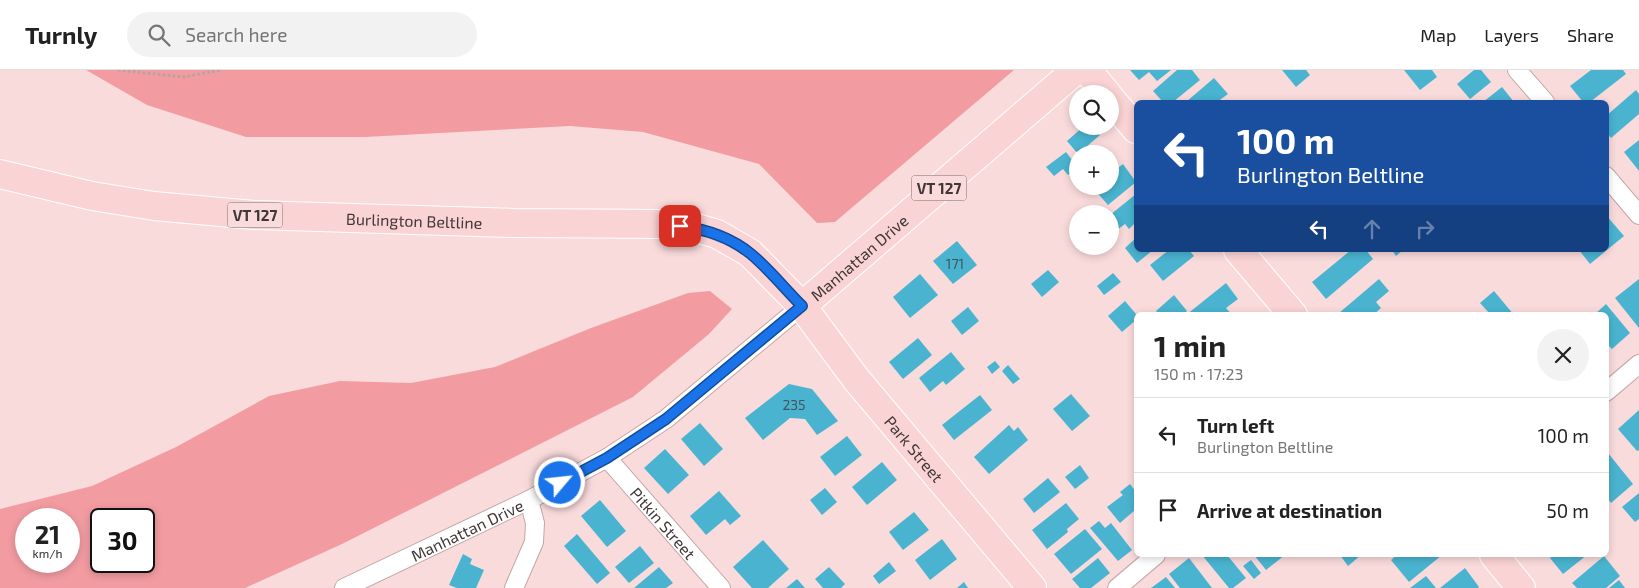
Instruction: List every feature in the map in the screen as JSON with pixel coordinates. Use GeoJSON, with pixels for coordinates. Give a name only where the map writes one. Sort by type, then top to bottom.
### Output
{"type":"FeatureCollection","features":[{"type":"Feature","properties":{"kind":"main road","name":"Manhattan Drive"},"geometry":{"type":"LineString","coordinates":[[802,306],[1076,70]]}},
{"type":"Feature","properties":{"kind":"main road"},"geometry":{"type":"LineString","coordinates":[[1087,70],[1100,85]]}},
{"type":"Feature","properties":{"kind":"main road"},"geometry":{"type":"LineString","coordinates":[[1119,109],[1134,127]]}},
{"type":"Feature","properties":{"kind":"main road","name":"Burlington Beltline"},"geometry":{"type":"LineString","coordinates":[[0,174],[110,199],[154,206],[254,214],[514,223],[666,224],[693,227],[717,234],[750,253],[802,306]]}},
{"type":"Feature","properties":{"kind":"main road"},"geometry":{"type":"LineString","coordinates":[[1240,252],[1290,312]]}},
{"type":"Feature","properties":{"kind":"main road","name":"Park Street"},"geometry":{"type":"LineString","coordinates":[[802,306],[856,380],[1032,588]]}},
{"type":"Feature","properties":{"kind":"main road"},"geometry":{"type":"LineString","coordinates":[[1496,557],[1521,588]]}},
{"type":"Feature","properties":{"kind":"street"},"geometry":{"type":"LineString","coordinates":[[1517,70],[1542,100]]}},
{"type":"Feature","properties":{"kind":"street"},"geometry":{"type":"LineString","coordinates":[[1609,180],[1639,215]]}},
{"type":"Feature","properties":{"kind":"street","name":"Manhattan Drive"},"geometry":{"type":"LineString","coordinates":[[344,588],[529,500],[607,458],[666,419],[802,306]]}},
{"type":"Feature","properties":{"kind":"street"},"geometry":{"type":"LineString","coordinates":[[1609,389],[1639,364]]}},
{"type":"Feature","properties":{"kind":"street","name":"Pitkin Street"},"geometry":{"type":"LineString","coordinates":[[607,458],[721,588]]}},
{"type":"Feature","properties":{"kind":"street"},"geometry":{"type":"LineString","coordinates":[[514,588],[534,542],[535,523],[529,500]]}},
{"type":"Feature","properties":{"kind":"street"},"geometry":{"type":"LineString","coordinates":[[1117,588],[1154,557]]}},
{"type":"Feature","properties":{"kind":"path"},"geometry":{"type":"LineString","coordinates":[[118,70],[184,77],[221,70]]}},
{"type":"Feature","properties":{"kind":"shaded area"},"geometry":{"type":"Polygon","coordinates":[[[86,70],[1014,70],[835,222],[817,223],[759,164],[643,132],[570,126],[365,137],[246,137],[147,105],[86,70]]]}},
{"type":"Feature","properties":{"kind":"shaded area"},"geometry":{"type":"Polygon","coordinates":[[[710,291],[732,309],[709,334],[633,397],[342,544],[245,588],[0,588],[0,509],[92,486],[176,447],[269,396],[340,381],[411,383],[495,367],[591,328],[688,293],[710,291]]]}},
{"type":"Feature","properties":{"kind":"building"},"geometry":{"type":"Polygon","coordinates":[[[1130,70],[1171,70],[1157,81],[1149,72],[1139,80],[1130,70]]]}},
{"type":"Feature","properties":{"kind":"building"},"geometry":{"type":"Polygon","coordinates":[[[1177,70],[1192,70],[1200,80],[1175,100],[1161,100],[1153,91],[1177,70]]]}},
{"type":"Feature","properties":{"kind":"building"},"geometry":{"type":"Polygon","coordinates":[[[1282,70],[1306,70],[1310,75],[1296,87],[1282,70]]]}},
{"type":"Feature","properties":{"kind":"building"},"geometry":{"type":"Polygon","coordinates":[[[1404,70],[1432,70],[1437,77],[1420,90],[1404,70]]]}},
{"type":"Feature","properties":{"kind":"building"},"geometry":{"type":"Polygon","coordinates":[[[1474,70],[1481,70],[1491,82],[1470,99],[1457,84],[1474,70]]]}},
{"type":"Feature","properties":{"kind":"building"},"geometry":{"type":"Polygon","coordinates":[[[1591,70],[1623,70],[1626,74],[1593,100],[1581,100],[1570,86],[1591,70]]]}},
{"type":"Feature","properties":{"kind":"building"},"geometry":{"type":"Polygon","coordinates":[[[1214,78],[1228,94],[1220,100],[1188,100],[1214,78]]]}},
{"type":"Feature","properties":{"kind":"building"},"geometry":{"type":"Polygon","coordinates":[[[1502,87],[1512,100],[1486,100],[1502,87]]]}},
{"type":"Feature","properties":{"kind":"building"},"geometry":{"type":"Polygon","coordinates":[[[1636,90],[1639,94],[1639,114],[1611,138],[1609,136],[1609,113],[1636,90]]]}},
{"type":"Feature","properties":{"kind":"building"},"geometry":{"type":"Polygon","coordinates":[[[1074,135],[1100,135],[1088,145],[1070,145],[1067,141],[1074,135]]]}},
{"type":"Feature","properties":{"kind":"building"},"geometry":{"type":"Polygon","coordinates":[[[1639,140],[1639,171],[1624,152],[1639,140]]]}},
{"type":"Feature","properties":{"kind":"building"},"geometry":{"type":"Polygon","coordinates":[[[1066,152],[1069,156],[1068,175],[1063,169],[1054,176],[1046,167],[1066,152]]]}},
{"type":"Feature","properties":{"kind":"building"},"geometry":{"type":"Polygon","coordinates":[[[1123,164],[1134,179],[1134,184],[1108,205],[1099,195],[1119,195],[1119,167],[1123,164]]]}},
{"type":"Feature","properties":{"kind":"building"},"geometry":{"type":"Polygon","coordinates":[[[1134,196],[1134,224],[1129,229],[1125,224],[1119,228],[1119,208],[1134,196]]]}},
{"type":"Feature","properties":{"kind":"building"},"geometry":{"type":"Polygon","coordinates":[[[1609,218],[1624,236],[1609,248],[1609,218]]]}},
{"type":"Feature","properties":{"kind":"building"},"geometry":{"type":"Polygon","coordinates":[[[1134,240],[1134,252],[1151,252],[1137,263],[1125,248],[1134,240]]]}},
{"type":"Feature","properties":{"kind":"building"},"geometry":{"type":"Polygon","coordinates":[[[957,241],[977,265],[953,284],[933,261],[957,241]]]}},
{"type":"Feature","properties":{"kind":"building"},"geometry":{"type":"Polygon","coordinates":[[[1166,252],[1191,252],[1194,256],[1163,281],[1150,265],[1166,252]]]}},
{"type":"Feature","properties":{"kind":"building"},"geometry":{"type":"Polygon","coordinates":[[[1349,252],[1368,252],[1373,259],[1326,299],[1312,282],[1349,252]]]}},
{"type":"Feature","properties":{"kind":"building"},"geometry":{"type":"Polygon","coordinates":[[[1581,252],[1605,252],[1590,264],[1581,252]]]}},
{"type":"Feature","properties":{"kind":"building"},"geometry":{"type":"Polygon","coordinates":[[[1048,270],[1059,282],[1042,297],[1031,284],[1048,270]]]}},
{"type":"Feature","properties":{"kind":"building"},"geometry":{"type":"Polygon","coordinates":[[[1113,273],[1121,282],[1104,295],[1097,286],[1113,273]]]}},
{"type":"Feature","properties":{"kind":"building"},"geometry":{"type":"Polygon","coordinates":[[[920,274],[938,295],[910,318],[893,297],[920,274]]]}},
{"type":"Feature","properties":{"kind":"building"},"geometry":{"type":"Polygon","coordinates":[[[1379,279],[1389,291],[1376,302],[1381,308],[1376,312],[1340,312],[1379,279]]]}},
{"type":"Feature","properties":{"kind":"building"},"geometry":{"type":"Polygon","coordinates":[[[1639,279],[1639,328],[1615,298],[1639,279]]]}},
{"type":"Feature","properties":{"kind":"building"},"geometry":{"type":"Polygon","coordinates":[[[1226,283],[1238,299],[1226,308],[1229,312],[1190,312],[1226,283]]]}},
{"type":"Feature","properties":{"kind":"building"},"geometry":{"type":"Polygon","coordinates":[[[1494,291],[1512,312],[1488,312],[1480,303],[1494,291]]]}},
{"type":"Feature","properties":{"kind":"building"},"geometry":{"type":"Polygon","coordinates":[[[1174,295],[1187,311],[1157,312],[1174,295]]]}},
{"type":"Feature","properties":{"kind":"building"},"geometry":{"type":"Polygon","coordinates":[[[1125,301],[1134,312],[1134,322],[1122,332],[1108,316],[1125,301]]]}},
{"type":"Feature","properties":{"kind":"building"},"geometry":{"type":"Polygon","coordinates":[[[1606,304],[1630,333],[1612,349],[1609,346],[1609,312],[1597,312],[1606,304]]]}},
{"type":"Feature","properties":{"kind":"building"},"geometry":{"type":"Polygon","coordinates":[[[968,307],[979,321],[962,335],[951,321],[968,307]]]}},
{"type":"Feature","properties":{"kind":"building"},"geometry":{"type":"Polygon","coordinates":[[[918,338],[932,355],[903,379],[889,362],[918,338]]]}},
{"type":"Feature","properties":{"kind":"building"},"geometry":{"type":"Polygon","coordinates":[[[951,352],[965,369],[946,385],[943,381],[930,392],[919,378],[951,352]]]}},
{"type":"Feature","properties":{"kind":"building"},"geometry":{"type":"Polygon","coordinates":[[[995,361],[1000,367],[992,374],[987,367],[995,361]]]}},
{"type":"Feature","properties":{"kind":"building"},"geometry":{"type":"Polygon","coordinates":[[[1008,365],[1020,379],[1013,384],[1002,371],[1008,365]]]}},
{"type":"Feature","properties":{"kind":"building"},"geometry":{"type":"Polygon","coordinates":[[[789,384],[812,389],[838,421],[817,435],[805,419],[790,418],[763,440],[745,418],[789,384]]]}},
{"type":"Feature","properties":{"kind":"building"},"geometry":{"type":"Polygon","coordinates":[[[1071,394],[1090,416],[1072,431],[1053,409],[1071,394]]]}},
{"type":"Feature","properties":{"kind":"building"},"geometry":{"type":"Polygon","coordinates":[[[980,395],[992,410],[954,440],[942,425],[980,395]]]}},
{"type":"Feature","properties":{"kind":"building"},"geometry":{"type":"Polygon","coordinates":[[[1639,410],[1639,450],[1637,451],[1618,429],[1639,410]]]}},
{"type":"Feature","properties":{"kind":"building"},"geometry":{"type":"Polygon","coordinates":[[[700,423],[723,449],[704,466],[681,439],[700,423]]]}},
{"type":"Feature","properties":{"kind":"building"},"geometry":{"type":"Polygon","coordinates":[[[1009,425],[1014,431],[1018,427],[1028,440],[989,474],[974,457],[1009,425]]]}},
{"type":"Feature","properties":{"kind":"building"},"geometry":{"type":"Polygon","coordinates":[[[847,436],[862,455],[835,476],[820,457],[847,436]]]}},
{"type":"Feature","properties":{"kind":"building"},"geometry":{"type":"Polygon","coordinates":[[[665,449],[689,475],[668,494],[644,468],[665,449]]]}},
{"type":"Feature","properties":{"kind":"building"},"geometry":{"type":"Polygon","coordinates":[[[1609,454],[1633,484],[1611,503],[1609,500],[1609,454]]]}},
{"type":"Feature","properties":{"kind":"building"},"geometry":{"type":"Polygon","coordinates":[[[882,462],[897,480],[867,505],[852,487],[882,462]]]}},
{"type":"Feature","properties":{"kind":"building"},"geometry":{"type":"Polygon","coordinates":[[[1080,465],[1089,478],[1075,489],[1065,477],[1080,465]]]}},
{"type":"Feature","properties":{"kind":"building"},"geometry":{"type":"Polygon","coordinates":[[[1048,478],[1060,492],[1034,513],[1023,499],[1048,478]]]}},
{"type":"Feature","properties":{"kind":"building"},"geometry":{"type":"Polygon","coordinates":[[[1130,484],[1134,489],[1134,511],[1120,523],[1107,507],[1123,495],[1120,492],[1130,484]]]}},
{"type":"Feature","properties":{"kind":"building"},"geometry":{"type":"Polygon","coordinates":[[[825,488],[837,502],[822,515],[810,500],[825,488]]]}},
{"type":"Feature","properties":{"kind":"building"},"geometry":{"type":"Polygon","coordinates":[[[719,491],[741,516],[730,525],[725,519],[706,535],[690,516],[719,491]]]}},
{"type":"Feature","properties":{"kind":"building"},"geometry":{"type":"Polygon","coordinates":[[[1639,493],[1639,519],[1635,522],[1622,507],[1639,493]]]}},
{"type":"Feature","properties":{"kind":"building"},"geometry":{"type":"Polygon","coordinates":[[[600,500],[626,531],[607,547],[581,516],[600,500]]]}},
{"type":"Feature","properties":{"kind":"building"},"geometry":{"type":"Polygon","coordinates":[[[1066,503],[1079,519],[1067,529],[1068,532],[1047,549],[1032,530],[1066,503]]]}},
{"type":"Feature","properties":{"kind":"building"},"geometry":{"type":"Polygon","coordinates":[[[914,512],[929,530],[903,550],[889,532],[914,512]]]}},
{"type":"Feature","properties":{"kind":"building"},"geometry":{"type":"Polygon","coordinates":[[[1099,521],[1105,528],[1111,523],[1132,550],[1118,561],[1090,528],[1099,521]]]}},
{"type":"Feature","properties":{"kind":"building"},"geometry":{"type":"Polygon","coordinates":[[[1085,529],[1102,549],[1071,574],[1054,554],[1085,529]]]}},
{"type":"Feature","properties":{"kind":"building"},"geometry":{"type":"Polygon","coordinates":[[[577,534],[610,573],[597,584],[564,546],[577,534]]]}},
{"type":"Feature","properties":{"kind":"building"},"geometry":{"type":"Polygon","coordinates":[[[942,539],[957,559],[930,580],[915,560],[942,539]]]}},
{"type":"Feature","properties":{"kind":"building"},"geometry":{"type":"Polygon","coordinates":[[[763,540],[789,569],[768,588],[752,588],[733,567],[763,540]]]}},
{"type":"Feature","properties":{"kind":"building"},"geometry":{"type":"Polygon","coordinates":[[[640,546],[654,563],[629,583],[615,567],[640,546]]]}},
{"type":"Feature","properties":{"kind":"building"},"geometry":{"type":"Polygon","coordinates":[[[463,554],[472,559],[470,564],[484,570],[476,588],[457,588],[449,585],[463,554]]]}},
{"type":"Feature","properties":{"kind":"building"},"geometry":{"type":"Polygon","coordinates":[[[1204,557],[1229,557],[1246,578],[1233,588],[1229,588],[1204,557]]]}},
{"type":"Feature","properties":{"kind":"building"},"geometry":{"type":"Polygon","coordinates":[[[1256,557],[1282,557],[1266,570],[1256,557]]]}},
{"type":"Feature","properties":{"kind":"building"},"geometry":{"type":"Polygon","coordinates":[[[1341,557],[1359,557],[1348,566],[1341,557]]]}},
{"type":"Feature","properties":{"kind":"building"},"geometry":{"type":"Polygon","coordinates":[[[1395,557],[1440,557],[1409,582],[1391,560],[1395,557]]]}},
{"type":"Feature","properties":{"kind":"building"},"geometry":{"type":"Polygon","coordinates":[[[1551,557],[1584,557],[1563,574],[1551,557]]]}},
{"type":"Feature","properties":{"kind":"building"},"geometry":{"type":"Polygon","coordinates":[[[1603,557],[1620,576],[1606,588],[1577,588],[1572,583],[1603,557]]]}},
{"type":"Feature","properties":{"kind":"building"},"geometry":{"type":"Polygon","coordinates":[[[1098,558],[1110,573],[1091,588],[1080,588],[1072,579],[1098,558]]]}},
{"type":"Feature","properties":{"kind":"building"},"geometry":{"type":"Polygon","coordinates":[[[1189,558],[1212,588],[1180,588],[1169,574],[1189,558]]]}},
{"type":"Feature","properties":{"kind":"building"},"geometry":{"type":"Polygon","coordinates":[[[1251,560],[1261,573],[1254,579],[1243,566],[1251,560]]]}},
{"type":"Feature","properties":{"kind":"building"},"geometry":{"type":"Polygon","coordinates":[[[889,562],[896,571],[879,584],[873,576],[889,562]]]}},
{"type":"Feature","properties":{"kind":"building"},"geometry":{"type":"Polygon","coordinates":[[[659,567],[673,583],[666,588],[634,588],[659,567]]]}},
{"type":"Feature","properties":{"kind":"building"},"geometry":{"type":"Polygon","coordinates":[[[829,567],[845,584],[841,588],[823,588],[815,579],[829,567]]]}},
{"type":"Feature","properties":{"kind":"building"},"geometry":{"type":"Polygon","coordinates":[[[1465,568],[1478,588],[1440,588],[1465,568]]]}},
{"type":"Feature","properties":{"kind":"building"},"geometry":{"type":"Polygon","coordinates":[[[1426,576],[1436,588],[1410,588],[1426,576]]]}},
{"type":"Feature","properties":{"kind":"building"},"geometry":{"type":"Polygon","coordinates":[[[1166,577],[1175,588],[1151,588],[1166,577]]]}},
{"type":"Feature","properties":{"kind":"building"},"geometry":{"type":"Polygon","coordinates":[[[797,579],[805,588],[786,588],[797,579]]]}},
{"type":"Feature","properties":{"kind":"building"},"geometry":{"type":"Polygon","coordinates":[[[1619,580],[1625,588],[1609,588],[1619,580]]]}},
{"type":"Feature","properties":{"kind":"building"},"geometry":{"type":"Polygon","coordinates":[[[964,582],[968,588],[957,588],[964,582]]]}},
{"type":"Feature","properties":{"kind":"route"},"geometry":{"type":"LineString","coordinates":[[560,483],[607,458],[666,419],[802,306],[750,253],[717,234],[693,227],[680,226]]}}]}
